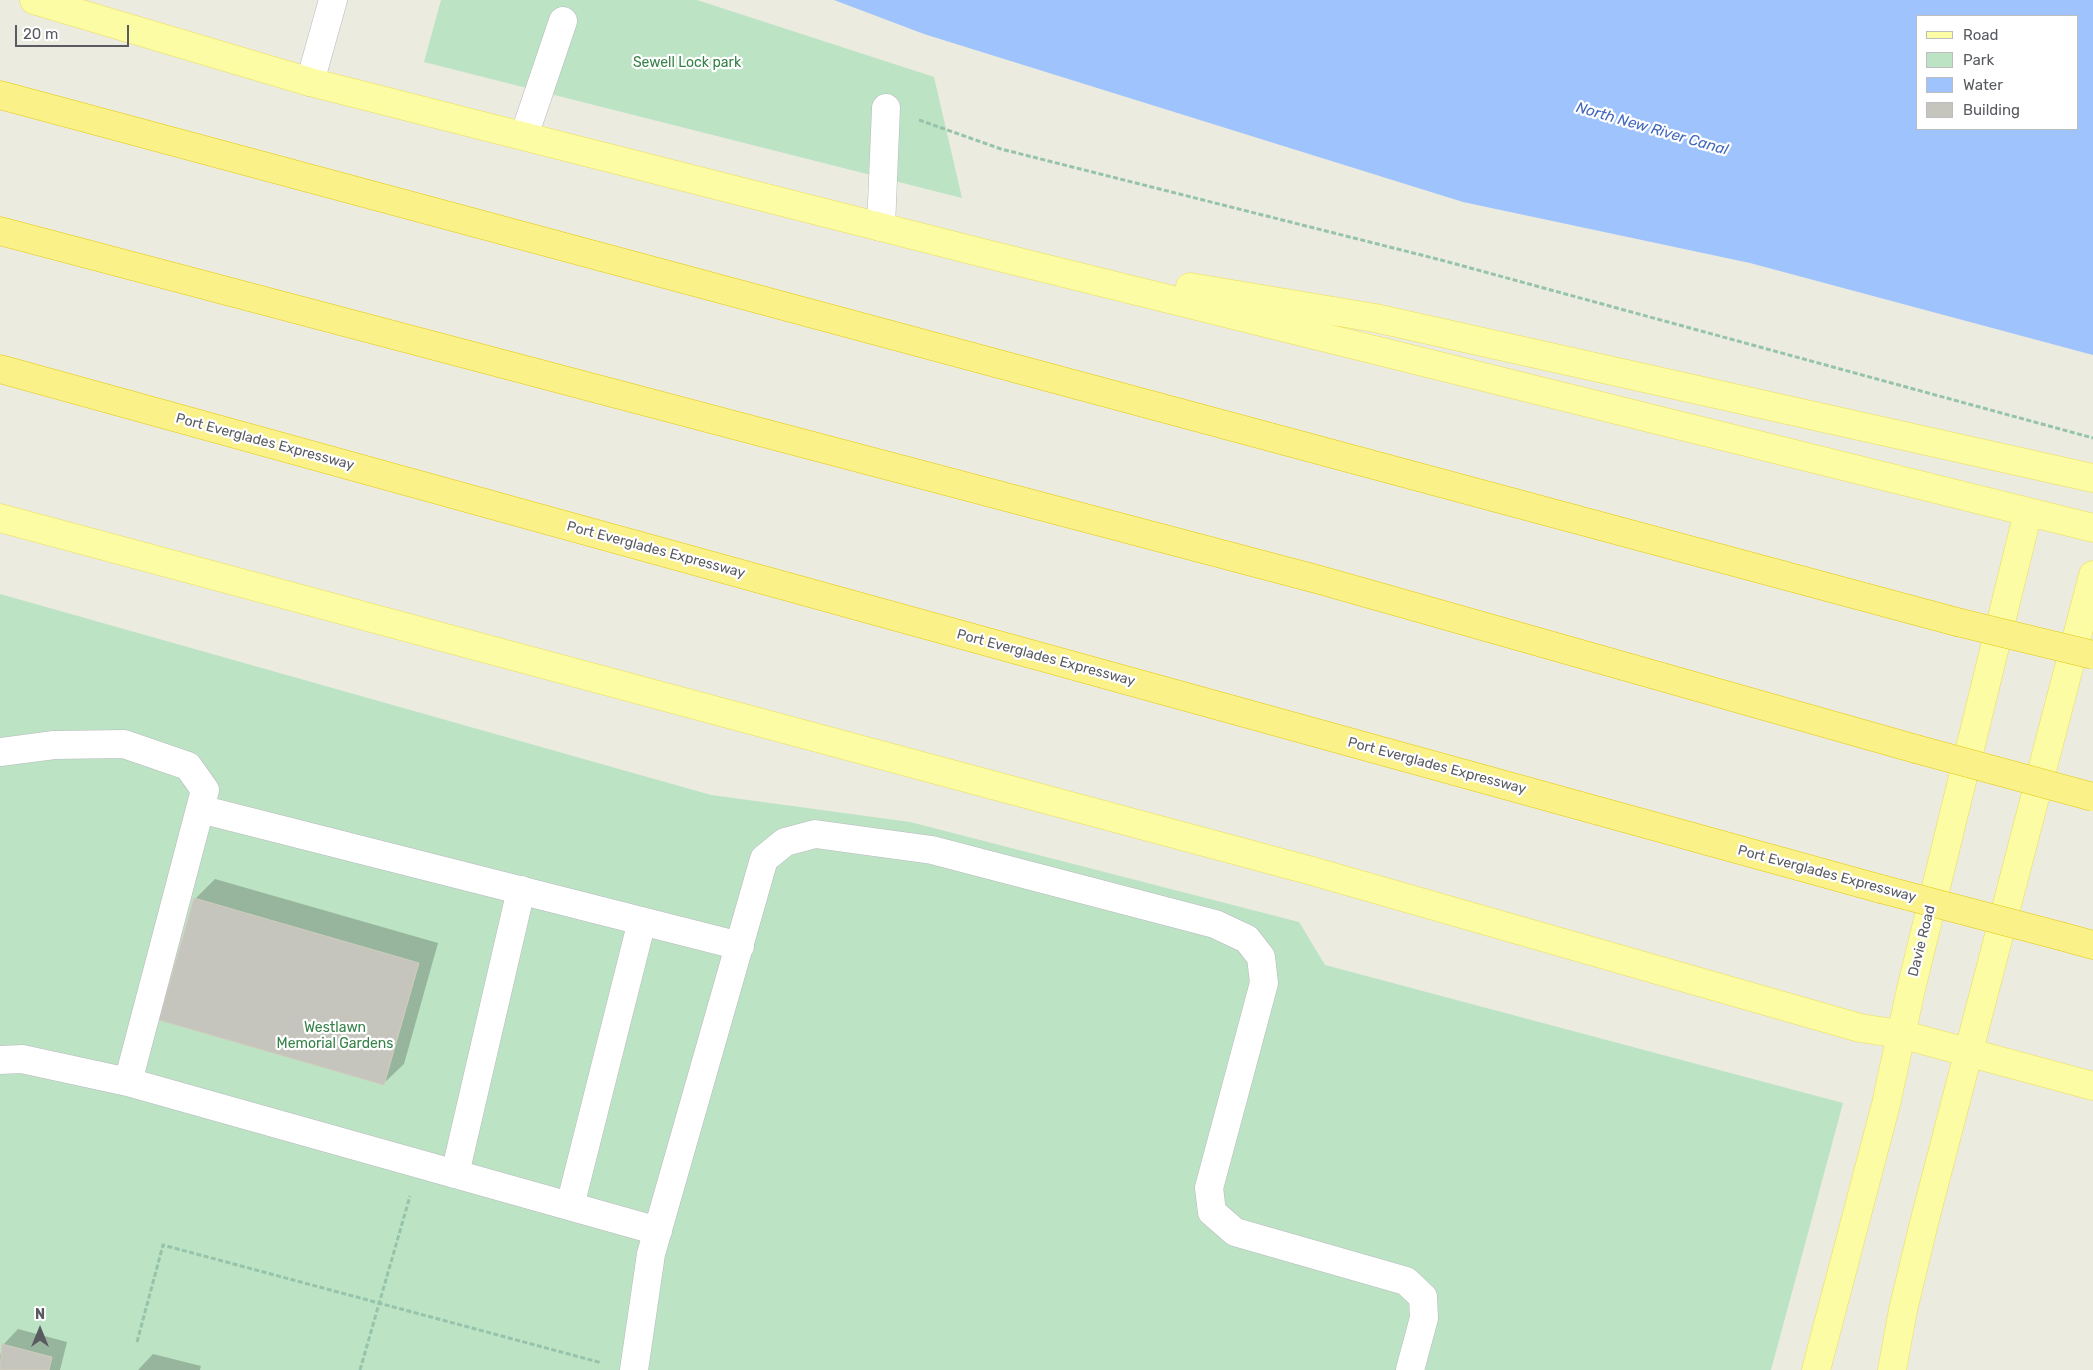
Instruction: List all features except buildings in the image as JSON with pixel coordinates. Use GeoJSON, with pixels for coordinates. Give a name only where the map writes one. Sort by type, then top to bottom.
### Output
{"type":"FeatureCollection","features":[{"type":"Feature","properties":{"kind":"highway"},"geometry":{"type":"LineString","coordinates":[[0,95],[1957,622],[2093,655]]}},
{"type":"Feature","properties":{"kind":"highway"},"geometry":{"type":"LineString","coordinates":[[0,231],[1320,580],[1916,749],[2093,797]]}},
{"type":"Feature","properties":{"kind":"highway","name":"Port Everglades Expressway"},"geometry":{"type":"LineString","coordinates":[[0,369],[1881,889],[2093,945]]}},
{"type":"Feature","properties":{"kind":"main road"},"geometry":{"type":"LineString","coordinates":[[34,0],[310,82],[984,253],[2093,528]]}},
{"type":"Feature","properties":{"kind":"main road"},"geometry":{"type":"LineString","coordinates":[[984,253],[1376,318],[2093,478]]}},
{"type":"Feature","properties":{"kind":"main road","name":"Davie Road"},"geometry":{"type":"LineString","coordinates":[[1816,1370],[1886,1104],[1900,1034],[2028,512]]}},
{"type":"Feature","properties":{"kind":"main road"},"geometry":{"type":"LineString","coordinates":[[0,518],[1312,871],[1860,1028],[1900,1034],[2093,1086]]}},
{"type":"Feature","properties":{"kind":"main road"},"geometry":{"type":"LineString","coordinates":[[1892,1370],[1903,1310],[1917,1252],[2093,576]]}},
{"type":"Feature","properties":{"kind":"lane"},"geometry":{"type":"LineString","coordinates":[[310,82],[333,0]]}},
{"type":"Feature","properties":{"kind":"lane"},"geometry":{"type":"LineString","coordinates":[[524,136],[563,21]]}},
{"type":"Feature","properties":{"kind":"lane"},"geometry":{"type":"LineString","coordinates":[[881,227],[886,108]]}},
{"type":"Feature","properties":{"kind":"lane"},"geometry":{"type":"LineString","coordinates":[[0,752],[54,746],[124,744],[188,766],[205,790],[128,1082]]}},
{"type":"Feature","properties":{"kind":"lane"},"geometry":{"type":"LineString","coordinates":[[200,809],[740,946]]}},
{"type":"Feature","properties":{"kind":"lane"},"geometry":{"type":"LineString","coordinates":[[621,1367],[651,1254],[764,859],[786,842],[815,834],[932,850],[1214,924],[1246,939],[1261,957],[1264,983],[1209,1188],[1212,1212],[1235,1232],[1406,1281],[1423,1296],[1424,1318],[1410,1370]]}},
{"type":"Feature","properties":{"kind":"lane"},"geometry":{"type":"LineString","coordinates":[[454,1174],[521,890]]}},
{"type":"Feature","properties":{"kind":"lane"},"geometry":{"type":"LineString","coordinates":[[570,1206],[642,921]]}},
{"type":"Feature","properties":{"kind":"lane"},"geometry":{"type":"LineString","coordinates":[[0,1060],[22,1059],[128,1082],[658,1231]]}},
{"type":"Feature","properties":{"kind":"path"},"geometry":{"type":"LineString","coordinates":[[886,108],[1001,149],[1441,260],[2093,438]]}},
{"type":"Feature","properties":{"kind":"path"},"geometry":{"type":"LineString","coordinates":[[360,1370],[419,1164]]}},
{"type":"Feature","properties":{"kind":"path"},"geometry":{"type":"LineString","coordinates":[[137,1342],[164,1245],[379,1304],[621,1367]]}},
{"type":"Feature","properties":{"kind":"green space","name":"Sewell Lock park"},"geometry":{"type":"Polygon","coordinates":[[[441,0],[697,0],[934,77],[962,198],[424,62],[441,0]]]}},
{"type":"Feature","properties":{"kind":"green space","name":"Westlawn Memorial Gardens"},"geometry":{"type":"Polygon","coordinates":[[[0,594],[711,795],[910,822],[1299,922],[1325,965],[1843,1103],[1771,1370],[0,1370],[0,594]]]}},
{"type":"Feature","properties":{"kind":"water","name":"North New River Canal"},"geometry":{"type":"Polygon","coordinates":[[[834,0],[2093,0],[2093,355],[1750,263],[1463,202],[924,34],[834,0]]]}}]}
